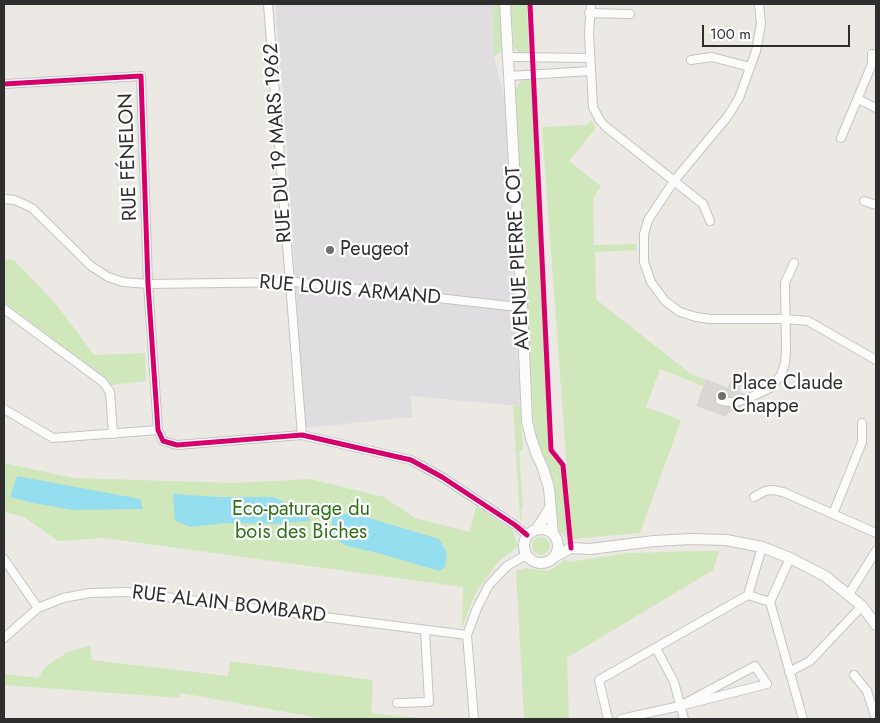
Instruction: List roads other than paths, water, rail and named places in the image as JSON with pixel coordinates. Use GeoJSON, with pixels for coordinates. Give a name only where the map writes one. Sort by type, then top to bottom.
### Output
{"type":"FeatureCollection","features":[{"type":"Feature","properties":{"kind":"street","name":"RUE DU 19 MARS 1962"},"geometry":{"type":"LineString","coordinates":[[268,4],[302,435]]}},
{"type":"Feature","properties":{"kind":"street","name":"AVENUE PIERRE COT"},"geometry":{"type":"LineString","coordinates":[[505,4],[527,421],[536,455],[544,468],[549,488],[555,536]]}},
{"type":"Feature","properties":{"kind":"street"},"geometry":{"type":"LineString","coordinates":[[590,4],[590,58],[593,107],[598,119],[702,204],[710,221]]}},
{"type":"Feature","properties":{"kind":"street"},"geometry":{"type":"LineString","coordinates":[[759,4],[762,24],[756,51],[739,98],[728,116],[674,181],[648,220],[644,234],[644,262],[651,282],[665,301],[680,312],[703,318],[808,321],[876,360]]}},
{"type":"Feature","properties":{"kind":"street"},"geometry":{"type":"LineString","coordinates":[[589,13],[630,14]]}},
{"type":"Feature","properties":{"kind":"street"},"geometry":{"type":"LineString","coordinates":[[841,138],[872,64],[872,54]]}},
{"type":"Feature","properties":{"kind":"street"},"geometry":{"type":"LineString","coordinates":[[508,57],[590,58]]}},
{"type":"Feature","properties":{"kind":"street"},"geometry":{"type":"LineString","coordinates":[[691,60],[712,57],[750,67]]}},
{"type":"Feature","properties":{"kind":"street"},"geometry":{"type":"LineString","coordinates":[[509,76],[591,71]]}},
{"type":"Feature","properties":{"kind":"street","name":"RUE FÉNELON"},"geometry":{"type":"LineString","coordinates":[[4,84],[141,76],[148,284]]}},
{"type":"Feature","properties":{"kind":"street"},"geometry":{"type":"LineString","coordinates":[[858,99],[876,108]]}},
{"type":"Feature","properties":{"kind":"street","name":"RUE LOUIS ARMAND"},"geometry":{"type":"LineString","coordinates":[[4,199],[16,200],[32,208],[91,266],[123,282],[148,284],[289,281],[522,306]]}},
{"type":"Feature","properties":{"kind":"street"},"geometry":{"type":"LineString","coordinates":[[864,201],[876,205]]}},
{"type":"Feature","properties":{"kind":"street"},"geometry":{"type":"LineString","coordinates":[[720,400],[728,402],[746,399],[770,388],[781,375],[785,363],[786,350],[785,283],[794,264]]}},
{"type":"Feature","properties":{"kind":"street"},"geometry":{"type":"LineString","coordinates":[[148,284],[158,430],[162,441],[176,445],[302,435],[411,460],[442,477],[527,535]]}},
{"type":"Feature","properties":{"kind":"street"},"geometry":{"type":"LineString","coordinates":[[4,309],[103,382],[110,392],[113,434]]}},
{"type":"Feature","properties":{"kind":"street"},"geometry":{"type":"LineString","coordinates":[[4,409],[53,438],[158,430]]}},
{"type":"Feature","properties":{"kind":"street"},"geometry":{"type":"LineString","coordinates":[[833,514],[862,442],[862,423]]}},
{"type":"Feature","properties":{"kind":"street"},"geometry":{"type":"LineString","coordinates":[[754,497],[765,491],[782,492],[876,533]]}},
{"type":"Feature","properties":{"kind":"street"},"geometry":{"type":"LineString","coordinates":[[550,508],[537,529],[527,535],[524,543],[526,555],[533,561],[546,562],[572,548],[590,549],[654,541],[691,539],[726,540],[762,547],[790,558],[825,576],[862,606],[876,625]]}},
{"type":"Feature","properties":{"kind":"street"},"geometry":{"type":"LineString","coordinates":[[537,529],[546,529],[572,548]]}},
{"type":"Feature","properties":{"kind":"street"},"geometry":{"type":"LineString","coordinates":[[554,557],[558,548],[555,536]]}},
{"type":"Feature","properties":{"kind":"street"},"geometry":{"type":"LineString","coordinates":[[608,719],[599,680],[748,595],[762,547]]}},
{"type":"Feature","properties":{"kind":"street"},"geometry":{"type":"LineString","coordinates":[[849,594],[876,551]]}},
{"type":"Feature","properties":{"kind":"street"},"geometry":{"type":"LineString","coordinates":[[474,719],[467,635],[477,608],[489,584],[506,566],[526,555]]}},
{"type":"Feature","properties":{"kind":"street"},"geometry":{"type":"LineString","coordinates":[[790,558],[770,602],[803,719]]}},
{"type":"Feature","properties":{"kind":"street"},"geometry":{"type":"LineString","coordinates":[[4,559],[38,608]]}},
{"type":"Feature","properties":{"kind":"street","name":"RUE ALAIN BOMBARD"},"geometry":{"type":"LineString","coordinates":[[4,638],[38,608],[63,598],[90,593],[126,592],[467,635]]}},
{"type":"Feature","properties":{"kind":"street"},"geometry":{"type":"LineString","coordinates":[[748,595],[770,602]]}},
{"type":"Feature","properties":{"kind":"street"},"geometry":{"type":"LineString","coordinates":[[789,672],[810,661],[862,606]]}},
{"type":"Feature","properties":{"kind":"street"},"geometry":{"type":"LineString","coordinates":[[397,703],[429,702],[425,630]]}},
{"type":"Feature","properties":{"kind":"street"},"geometry":{"type":"LineString","coordinates":[[656,648],[674,682],[684,719]]}},
{"type":"Feature","properties":{"kind":"street"},"geometry":{"type":"LineString","coordinates":[[621,719],[680,706],[767,684],[756,666],[680,706]]}},
{"type":"Feature","properties":{"kind":"street"},"geometry":{"type":"LineString","coordinates":[[854,675],[867,691],[876,719]]}},
{"type":"Feature","properties":{"kind":"water"},"geometry":{"type":"Polygon","coordinates":[[[17,476],[140,499],[143,509],[73,510],[10,497],[17,476]]]}},
{"type":"Feature","properties":{"kind":"water"},"geometry":{"type":"Polygon","coordinates":[[[173,494],[218,497],[274,497],[309,516],[310,521],[273,524],[225,523],[191,527],[175,521],[173,494]]]}},
{"type":"Feature","properties":{"kind":"water"},"geometry":{"type":"Polygon","coordinates":[[[352,513],[439,539],[447,553],[445,567],[439,571],[347,546],[332,537],[332,516],[352,513]]]}},
{"type":"Feature","properties":{"kind":"place","name":"Peugeot"},"geometry":{"type":"Point","coordinates":[330,250]}},
{"type":"Feature","properties":{"kind":"place","name":"Place Claude Chappe"},"geometry":{"type":"Point","coordinates":[722,396]}},
{"type":"Feature","properties":{"kind":"park label","name":"Eco-paturage du bois des Biches"},"geometry":{"type":"Point","coordinates":[301,522]}}]}
